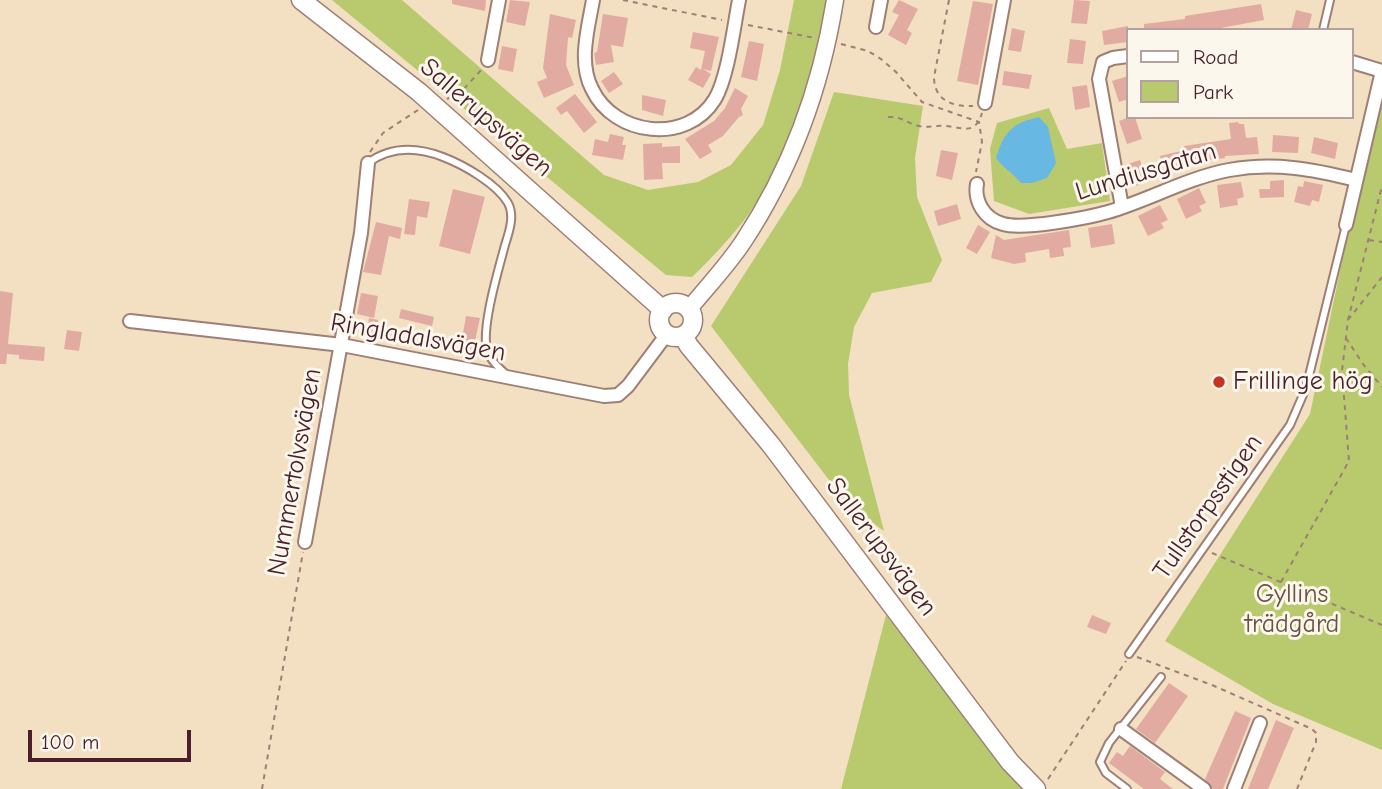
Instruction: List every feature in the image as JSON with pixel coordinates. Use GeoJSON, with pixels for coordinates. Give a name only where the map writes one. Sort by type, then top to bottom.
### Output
{"type":"FeatureCollection","features":[{"type":"Feature","properties":{"kind":"main road","name":"Sallerupsvägen"},"geometry":{"type":"LineString","coordinates":[[301,0],[419,92],[663,310],[659,323],[689,346],[771,445],[1010,762],[1040,788]]}},
{"type":"Feature","properties":{"kind":"main road"},"geometry":{"type":"LineString","coordinates":[[663,310],[676,303],[689,309],[694,322],[689,332],[675,335]]}},
{"type":"Feature","properties":{"kind":"street"},"geometry":{"type":"LineString","coordinates":[[488,60],[499,0]]}},
{"type":"Feature","properties":{"kind":"street"},"geometry":{"type":"LineString","coordinates":[[593,0],[584,57],[592,90],[612,116],[645,129],[678,127],[693,120],[715,99],[722,84],[739,0]]}},
{"type":"Feature","properties":{"kind":"street"},"geometry":{"type":"LineString","coordinates":[[689,309],[741,244],[786,167],[802,131],[818,82],[835,0]]}},
{"type":"Feature","properties":{"kind":"street"},"geometry":{"type":"LineString","coordinates":[[876,27],[881,0]]}},
{"type":"Feature","properties":{"kind":"street"},"geometry":{"type":"LineString","coordinates":[[985,103],[1004,0]]}},
{"type":"Feature","properties":{"kind":"street"},"geometry":{"type":"LineString","coordinates":[[1122,207],[1100,79],[1103,62],[1126,56]]}},
{"type":"Feature","properties":{"kind":"street"},"geometry":{"type":"LineString","coordinates":[[1346,225],[1382,71],[1354,63]]}},
{"type":"Feature","properties":{"kind":"street","name":"Nummertolvsvägen"},"geometry":{"type":"LineString","coordinates":[[305,542],[361,233],[368,163]]}},
{"type":"Feature","properties":{"kind":"street","name":"Lundiusgatan"},"geometry":{"type":"LineString","coordinates":[[977,184],[975,195],[993,220],[1004,225],[1031,225],[1105,213],[1190,180],[1230,170],[1296,167],[1356,180]]}},
{"type":"Feature","properties":{"kind":"street","name":"Ringladalsvägen"},"geometry":{"type":"LineString","coordinates":[[130,321],[342,345],[604,396],[618,395],[675,335]]}},
{"type":"Feature","properties":{"kind":"street"},"geometry":{"type":"LineString","coordinates":[[1234,789],[1260,723]]}},
{"type":"Feature","properties":{"kind":"street"},"geometry":{"type":"LineString","coordinates":[[1121,729],[1204,789]]}},
{"type":"Feature","properties":{"kind":"lane"},"geometry":{"type":"LineString","coordinates":[[1324,28],[1331,0]]}},
{"type":"Feature","properties":{"kind":"lane"},"geometry":{"type":"LineString","coordinates":[[368,163],[380,154],[397,149],[431,152],[460,163],[489,184],[508,203],[510,224],[486,340],[488,352],[496,365],[510,378]]}},
{"type":"Feature","properties":{"kind":"lane","name":"Tullstorpsstigen"},"geometry":{"type":"LineString","coordinates":[[1129,654],[1290,425],[1306,388],[1346,225]]}},
{"type":"Feature","properties":{"kind":"lane"},"geometry":{"type":"LineString","coordinates":[[1127,789],[1106,773],[1100,762],[1109,743],[1161,677]]}},
{"type":"Feature","properties":{"kind":"path"},"geometry":{"type":"LineString","coordinates":[[623,0],[819,39]]}},
{"type":"Feature","properties":{"kind":"path"},"geometry":{"type":"LineString","coordinates":[[948,0],[934,77],[936,94],[968,107],[985,103]]}},
{"type":"Feature","properties":{"kind":"path"},"geometry":{"type":"LineString","coordinates":[[839,43],[868,51],[881,59],[922,102],[979,122]]}},
{"type":"Feature","properties":{"kind":"path"},"geometry":{"type":"LineString","coordinates":[[442,101],[461,92],[488,60]]}},
{"type":"Feature","properties":{"kind":"path"},"geometry":{"type":"LineString","coordinates":[[368,163],[375,142],[383,133],[418,110]]}},
{"type":"Feature","properties":{"kind":"path"},"geometry":{"type":"LineString","coordinates":[[888,117],[898,116],[922,127],[971,129],[979,122]]}},
{"type":"Feature","properties":{"kind":"path"},"geometry":{"type":"LineString","coordinates":[[977,184],[976,173],[982,142],[979,122]]}},
{"type":"Feature","properties":{"kind":"path"},"geometry":{"type":"LineString","coordinates":[[1281,582],[1349,461],[1342,371],[1348,320],[1382,186]]}},
{"type":"Feature","properties":{"kind":"path"},"geometry":{"type":"LineString","coordinates":[[1368,239],[1382,242]]}},
{"type":"Feature","properties":{"kind":"path"},"geometry":{"type":"LineString","coordinates":[[1348,320],[1382,277]]}},
{"type":"Feature","properties":{"kind":"path"},"geometry":{"type":"LineString","coordinates":[[1346,337],[1382,387]]}},
{"type":"Feature","properties":{"kind":"path","name":"Nummertolvsvägen"},"geometry":{"type":"LineString","coordinates":[[262,789],[305,542]]}},
{"type":"Feature","properties":{"kind":"path"},"geometry":{"type":"LineString","coordinates":[[1202,548],[1382,625]]}},
{"type":"Feature","properties":{"kind":"path"},"geometry":{"type":"LineString","coordinates":[[1040,788],[1129,654],[1201,681],[1312,729],[1316,733],[1316,742],[1297,789]]}},
{"type":"Feature","properties":{"kind":"green space"},"geometry":{"type":"Polygon","coordinates":[[[332,0],[402,0],[604,175],[648,190],[698,182],[731,165],[763,125],[780,70],[794,0],[826,0],[818,48],[804,98],[775,169],[741,224],[692,277],[666,275],[332,0]]]}},
{"type":"Feature","properties":{"kind":"green space"},"geometry":{"type":"Polygon","coordinates":[[[834,92],[923,106],[915,158],[917,197],[942,260],[931,282],[872,293],[854,327],[848,364],[849,395],[884,531],[849,506],[711,326],[801,186],[834,92]]]}},
{"type":"Feature","properties":{"kind":"green space","name":"Gyllins trädgård"},"geometry":{"type":"Polygon","coordinates":[[[1382,105],[1382,750],[1273,704],[1165,641],[1310,414],[1348,233],[1382,105]]]}},
{"type":"Feature","properties":{"kind":"green space"},"geometry":{"type":"Polygon","coordinates":[[[1049,108],[1067,149],[1102,143],[1110,201],[1029,214],[994,201],[990,149],[997,123],[1049,108]]]}},
{"type":"Feature","properties":{"kind":"green space"},"geometry":{"type":"Polygon","coordinates":[[[886,615],[1024,789],[841,789],[886,615]]]}},
{"type":"Feature","properties":{"kind":"water"},"geometry":{"type":"Polygon","coordinates":[[[1039,117],[1048,127],[1056,163],[1047,178],[1021,183],[996,158],[1002,141],[1010,130],[1022,122],[1039,117]]]}},
{"type":"Feature","properties":{"kind":"building"},"geometry":{"type":"Polygon","coordinates":[[[452,0],[486,0],[485,11],[452,4],[452,0]]]}},
{"type":"Feature","properties":{"kind":"building"},"geometry":{"type":"Polygon","coordinates":[[[510,0],[530,2],[525,26],[506,22],[510,0]]]}},
{"type":"Feature","properties":{"kind":"building"},"geometry":{"type":"Polygon","coordinates":[[[899,0],[918,9],[907,30],[912,33],[906,45],[888,35],[899,15],[892,12],[899,0]]]}},
{"type":"Feature","properties":{"kind":"building"},"geometry":{"type":"Polygon","coordinates":[[[1074,0],[1090,1],[1087,24],[1071,23],[1074,0]]]}},
{"type":"Feature","properties":{"kind":"building"},"geometry":{"type":"Polygon","coordinates":[[[973,1],[993,4],[978,85],[957,81],[973,1]]]}},
{"type":"Feature","properties":{"kind":"building"},"geometry":{"type":"Polygon","coordinates":[[[1261,4],[1264,20],[1221,28],[1144,28],[1144,24],[1185,19],[1185,16],[1261,4]]]}},
{"type":"Feature","properties":{"kind":"building"},"geometry":{"type":"Polygon","coordinates":[[[1296,10],[1312,14],[1308,28],[1292,28],[1296,10]]]}},
{"type":"Feature","properties":{"kind":"building"},"geometry":{"type":"Polygon","coordinates":[[[550,14],[576,20],[572,38],[568,37],[566,65],[574,85],[544,98],[537,82],[547,78],[543,68],[550,14]]]}},
{"type":"Feature","properties":{"kind":"building"},"geometry":{"type":"Polygon","coordinates":[[[603,14],[628,18],[623,47],[611,45],[614,62],[596,65],[594,53],[597,52],[603,14]]]}},
{"type":"Feature","properties":{"kind":"building"},"geometry":{"type":"Polygon","coordinates":[[[1128,26],[1126,42],[1104,45],[1102,31],[1128,26]]]}},
{"type":"Feature","properties":{"kind":"building"},"geometry":{"type":"Polygon","coordinates":[[[1012,28],[1025,31],[1021,52],[1008,50],[1012,28]]]}},
{"type":"Feature","properties":{"kind":"building"},"geometry":{"type":"Polygon","coordinates":[[[693,32],[719,37],[711,71],[703,69],[711,74],[703,88],[688,80],[696,67],[701,70],[705,51],[690,48],[693,32]]]}},
{"type":"Feature","properties":{"kind":"building"},"geometry":{"type":"Polygon","coordinates":[[[1070,39],[1086,41],[1083,64],[1067,63],[1070,39]]]}},
{"type":"Feature","properties":{"kind":"building"},"geometry":{"type":"Polygon","coordinates":[[[749,41],[764,44],[757,81],[741,77],[749,41]]]}},
{"type":"Feature","properties":{"kind":"building"},"geometry":{"type":"Polygon","coordinates":[[[502,46],[517,49],[513,72],[498,69],[502,46]]]}},
{"type":"Feature","properties":{"kind":"building"},"geometry":{"type":"Polygon","coordinates":[[[1004,71],[1032,75],[1029,89],[1002,85],[1004,71]]]}},
{"type":"Feature","properties":{"kind":"building"},"geometry":{"type":"Polygon","coordinates":[[[614,72],[623,84],[609,93],[601,81],[614,72]]]}},
{"type":"Feature","properties":{"kind":"building"},"geometry":{"type":"Polygon","coordinates":[[[1126,77],[1126,100],[1119,102],[1112,81],[1126,77]]]}},
{"type":"Feature","properties":{"kind":"building"},"geometry":{"type":"Polygon","coordinates":[[[1087,85],[1090,107],[1075,110],[1072,87],[1087,85]]]}},
{"type":"Feature","properties":{"kind":"building"},"geometry":{"type":"Polygon","coordinates":[[[735,88],[748,96],[741,109],[743,115],[723,136],[708,145],[712,152],[700,159],[685,139],[714,121],[725,108],[735,88]]]}},
{"type":"Feature","properties":{"kind":"building"},"geometry":{"type":"Polygon","coordinates":[[[575,94],[597,122],[584,133],[567,111],[561,115],[556,108],[575,94]]]}},
{"type":"Feature","properties":{"kind":"building"},"geometry":{"type":"Polygon","coordinates":[[[642,95],[666,100],[663,116],[642,110],[642,95]]]}},
{"type":"Feature","properties":{"kind":"building"},"geometry":{"type":"Polygon","coordinates":[[[1136,119],[1142,139],[1127,144],[1119,121],[1136,119]]]}},
{"type":"Feature","properties":{"kind":"building"},"geometry":{"type":"Polygon","coordinates":[[[1229,123],[1244,124],[1246,138],[1257,137],[1259,154],[1184,161],[1186,166],[1164,171],[1160,156],[1185,150],[1184,146],[1231,139],[1229,123]]]}},
{"type":"Feature","properties":{"kind":"building"},"geometry":{"type":"Polygon","coordinates":[[[610,134],[624,137],[622,145],[626,145],[623,160],[592,155],[595,139],[608,142],[610,134]]]}},
{"type":"Feature","properties":{"kind":"building"},"geometry":{"type":"Polygon","coordinates":[[[1273,135],[1299,137],[1298,153],[1272,152],[1273,135]]]}},
{"type":"Feature","properties":{"kind":"building"},"geometry":{"type":"Polygon","coordinates":[[[1314,137],[1338,143],[1335,159],[1311,153],[1314,137]]]}},
{"type":"Feature","properties":{"kind":"building"},"geometry":{"type":"Polygon","coordinates":[[[662,143],[662,147],[680,146],[680,163],[662,163],[663,179],[644,180],[643,144],[662,143]]]}},
{"type":"Feature","properties":{"kind":"building"},"geometry":{"type":"Polygon","coordinates":[[[941,150],[958,153],[952,180],[936,176],[941,150]]]}},
{"type":"Feature","properties":{"kind":"building"},"geometry":{"type":"Polygon","coordinates":[[[1140,160],[1147,182],[1132,187],[1125,165],[1140,160]]]}},
{"type":"Feature","properties":{"kind":"building"},"geometry":{"type":"Polygon","coordinates":[[[1284,180],[1284,197],[1260,198],[1259,189],[1270,189],[1270,181],[1284,180]]]}},
{"type":"Feature","properties":{"kind":"building"},"geometry":{"type":"Polygon","coordinates":[[[1304,181],[1323,185],[1319,202],[1312,200],[1310,206],[1294,202],[1298,186],[1303,187],[1304,181]]]}},
{"type":"Feature","properties":{"kind":"building"},"geometry":{"type":"Polygon","coordinates":[[[1241,182],[1244,197],[1237,199],[1238,205],[1220,208],[1217,185],[1241,182]]]}},
{"type":"Feature","properties":{"kind":"building"},"geometry":{"type":"Polygon","coordinates":[[[1199,188],[1206,203],[1199,206],[1202,211],[1186,219],[1177,199],[1199,188]]]}},
{"type":"Feature","properties":{"kind":"building"},"geometry":{"type":"Polygon","coordinates":[[[453,189],[485,197],[470,254],[439,246],[453,189]]]}},
{"type":"Feature","properties":{"kind":"building"},"geometry":{"type":"Polygon","coordinates":[[[409,199],[430,202],[427,218],[417,216],[415,235],[404,234],[409,199]]]}},
{"type":"Feature","properties":{"kind":"building"},"geometry":{"type":"Polygon","coordinates":[[[957,204],[961,219],[938,226],[934,211],[957,204]]]}},
{"type":"Feature","properties":{"kind":"building"},"geometry":{"type":"Polygon","coordinates":[[[1160,205],[1168,220],[1161,223],[1164,228],[1148,236],[1138,216],[1160,205]]]}},
{"type":"Feature","properties":{"kind":"building"},"geometry":{"type":"Polygon","coordinates":[[[376,222],[402,228],[400,239],[389,236],[381,275],[363,272],[376,222]]]}},
{"type":"Feature","properties":{"kind":"building"},"geometry":{"type":"Polygon","coordinates":[[[1112,224],[1115,244],[1091,248],[1088,228],[1112,224]]]}},
{"type":"Feature","properties":{"kind":"building"},"geometry":{"type":"Polygon","coordinates":[[[978,225],[990,232],[977,254],[966,248],[978,225]]]}},
{"type":"Feature","properties":{"kind":"building"},"geometry":{"type":"Polygon","coordinates":[[[1069,230],[1071,247],[1063,248],[1064,256],[1050,258],[1049,249],[1025,253],[1026,262],[1014,264],[991,258],[996,235],[1004,240],[1069,230]]]}},
{"type":"Feature","properties":{"kind":"building"},"geometry":{"type":"Polygon","coordinates":[[[0,291],[13,293],[8,344],[45,347],[44,361],[19,359],[19,355],[7,354],[6,364],[0,364],[0,291]]]}},
{"type":"Feature","properties":{"kind":"building"},"geometry":{"type":"Polygon","coordinates":[[[361,293],[378,296],[374,318],[357,314],[361,293]]]}},
{"type":"Feature","properties":{"kind":"building"},"geometry":{"type":"Polygon","coordinates":[[[401,309],[434,317],[432,326],[399,318],[401,309]]]}},
{"type":"Feature","properties":{"kind":"building"},"geometry":{"type":"Polygon","coordinates":[[[466,316],[480,318],[471,359],[459,356],[466,316]]]}},
{"type":"Feature","properties":{"kind":"building"},"geometry":{"type":"Polygon","coordinates":[[[369,318],[378,320],[378,324],[395,327],[393,340],[367,333],[369,318]]]}},
{"type":"Feature","properties":{"kind":"building"},"geometry":{"type":"Polygon","coordinates":[[[67,330],[82,332],[79,351],[64,349],[67,330]]]}},
{"type":"Feature","properties":{"kind":"building"},"geometry":{"type":"Polygon","coordinates":[[[1092,615],[1111,623],[1106,634],[1087,627],[1092,615]]]}},
{"type":"Feature","properties":{"kind":"building"},"geometry":{"type":"Polygon","coordinates":[[[1169,683],[1188,696],[1155,743],[1136,729],[1169,683]]]}},
{"type":"Feature","properties":{"kind":"building"},"geometry":{"type":"Polygon","coordinates":[[[1235,711],[1251,718],[1223,789],[1213,789],[1205,779],[1235,711]]]}},
{"type":"Feature","properties":{"kind":"building"},"geometry":{"type":"Polygon","coordinates":[[[1276,720],[1294,728],[1268,789],[1248,789],[1276,720]]]}},
{"type":"Feature","properties":{"kind":"building"},"geometry":{"type":"Polygon","coordinates":[[[1130,746],[1165,772],[1160,779],[1173,789],[1144,789],[1109,763],[1117,752],[1123,756],[1130,746]]]}},
{"type":"Feature","properties":{"kind":"place","name":"Frillinge hög"},"geometry":{"type":"Point","coordinates":[1219,382]}}]}
